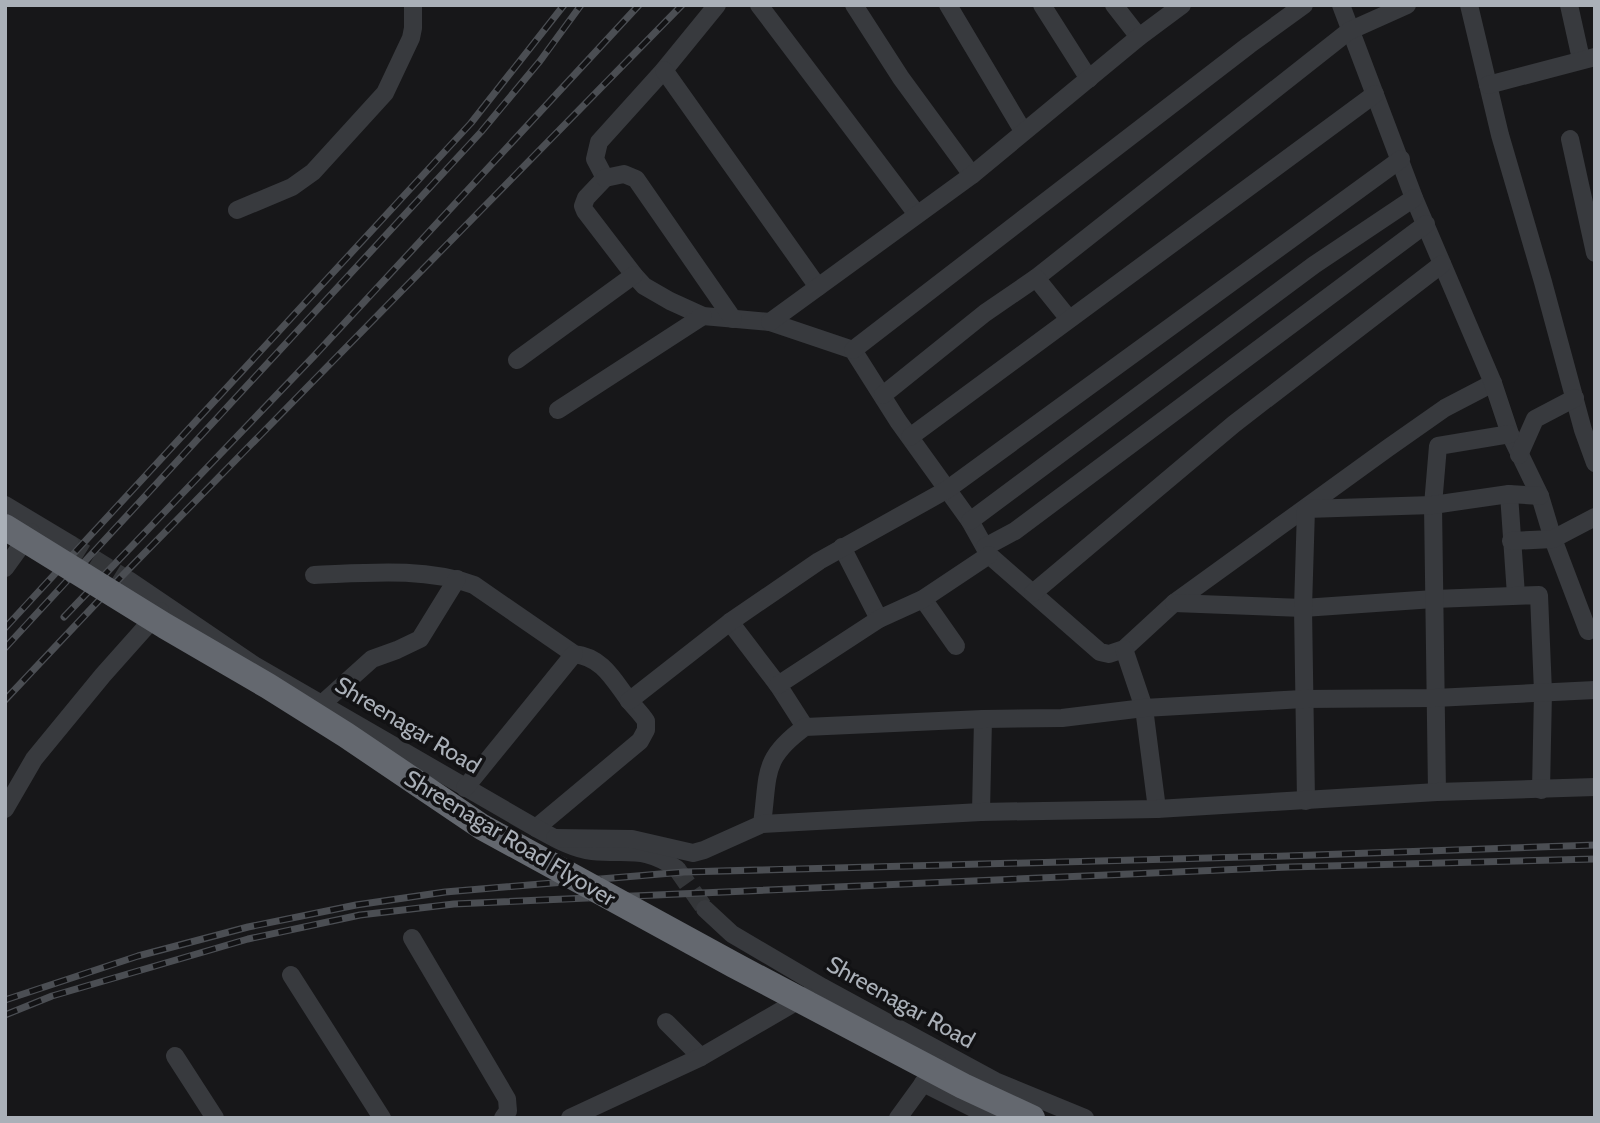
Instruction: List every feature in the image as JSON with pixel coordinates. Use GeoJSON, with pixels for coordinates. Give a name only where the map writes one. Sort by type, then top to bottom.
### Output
{"type":"FeatureCollection","features":[{"type":"Feature","properties":{"kind":"highway","name":"Shreenagar Road Flyover"},"geometry":{"type":"LineString","coordinates":[[9,514],[165,626],[346,735],[482,827],[734,965],[963,1086],[1032,1118]]}},
{"type":"Feature","properties":{"kind":"street"},"geometry":{"type":"LineString","coordinates":[[237,210],[292,187],[313,172],[384,93],[411,38],[413,5]]}},
{"type":"Feature","properties":{"kind":"street"},"geometry":{"type":"LineString","coordinates":[[605,178],[595,159],[599,142],[664,70],[717,5]]}},
{"type":"Feature","properties":{"kind":"street"},"geometry":{"type":"LineString","coordinates":[[759,5],[916,214]]}},
{"type":"Feature","properties":{"kind":"street"},"geometry":{"type":"LineString","coordinates":[[854,5],[901,78],[972,175]]}},
{"type":"Feature","properties":{"kind":"street"},"geometry":{"type":"LineString","coordinates":[[948,5],[1023,131]]}},
{"type":"Feature","properties":{"kind":"street"},"geometry":{"type":"LineString","coordinates":[[1042,5],[1089,79]]}},
{"type":"Feature","properties":{"kind":"street"},"geometry":{"type":"LineString","coordinates":[[1114,5],[1139,37]]}},
{"type":"Feature","properties":{"kind":"street"},"geometry":{"type":"LineString","coordinates":[[770,322],[972,175],[1139,37],[1182,5]]}},
{"type":"Feature","properties":{"kind":"street"},"geometry":{"type":"LineString","coordinates":[[853,350],[1304,5]]}},
{"type":"Feature","properties":{"kind":"street"},"geometry":{"type":"LineString","coordinates":[[1340,5],[1414,198],[1493,383],[1510,434],[1540,496],[1553,539],[1588,631]]}},
{"type":"Feature","properties":{"kind":"street"},"geometry":{"type":"LineString","coordinates":[[883,395],[1349,32],[1408,5]]}},
{"type":"Feature","properties":{"kind":"street"},"geometry":{"type":"LineString","coordinates":[[1469,5],[1500,135],[1595,463]]}},
{"type":"Feature","properties":{"kind":"street"},"geometry":{"type":"LineString","coordinates":[[1488,85],[1588,58],[1570,5]]}},
{"type":"Feature","properties":{"kind":"street"},"geometry":{"type":"LineString","coordinates":[[664,70],[818,287]]}},
{"type":"Feature","properties":{"kind":"street"},"geometry":{"type":"LineString","coordinates":[[910,437],[1374,94]]}},
{"type":"Feature","properties":{"kind":"street"},"geometry":{"type":"LineString","coordinates":[[1570,139],[1595,253]]}},
{"type":"Feature","properties":{"kind":"street"},"geometry":{"type":"LineString","coordinates":[[629,701],[730,622],[842,547],[948,489],[1401,159]]}},
{"type":"Feature","properties":{"kind":"street"},"geometry":{"type":"LineString","coordinates":[[733,319],[636,179],[624,174],[605,178],[586,198],[583,206],[644,286],[704,316],[733,319],[770,322],[853,350],[970,521],[987,551],[1092,647],[1109,654],[1124,649],[1174,603],[1446,408],[1493,383]]}},
{"type":"Feature","properties":{"kind":"street"},"geometry":{"type":"LineString","coordinates":[[970,521],[1314,265],[1414,198]]}},
{"type":"Feature","properties":{"kind":"street"},"geometry":{"type":"LineString","coordinates":[[778,685],[879,619],[923,599],[1426,224]]}},
{"type":"Feature","properties":{"kind":"street"},"geometry":{"type":"LineString","coordinates":[[1033,593],[1234,424],[1442,264]]}},
{"type":"Feature","properties":{"kind":"street"},"geometry":{"type":"LineString","coordinates":[[517,360],[634,275]]}},
{"type":"Feature","properties":{"kind":"street"},"geometry":{"type":"LineString","coordinates":[[1036,278],[1069,319]]}},
{"type":"Feature","properties":{"kind":"street"},"geometry":{"type":"LineString","coordinates":[[558,410],[704,316]]}},
{"type":"Feature","properties":{"kind":"street"},"geometry":{"type":"LineString","coordinates":[[1519,455],[1535,419],[1575,398]]}},
{"type":"Feature","properties":{"kind":"street"},"geometry":{"type":"LineString","coordinates":[[1437,792],[1433,505],[1438,446],[1446,408]]}},
{"type":"Feature","properties":{"kind":"street"},"geometry":{"type":"LineString","coordinates":[[1438,446],[1510,434]]}},
{"type":"Feature","properties":{"kind":"street"},"geometry":{"type":"LineString","coordinates":[[1306,509],[1433,505],[1509,494],[1540,496]]}},
{"type":"Feature","properties":{"kind":"street"},"geometry":{"type":"LineString","coordinates":[[1509,494],[1516,595]]}},
{"type":"Feature","properties":{"kind":"street"},"geometry":{"type":"LineString","coordinates":[[1306,509],[1303,608],[1306,801]]}},
{"type":"Feature","properties":{"kind":"street"},"geometry":{"type":"LineString","coordinates":[[9,514],[37,523],[70,544]]}},
{"type":"Feature","properties":{"kind":"street"},"geometry":{"type":"LineString","coordinates":[[1511,541],[1553,539],[1595,517]]}},
{"type":"Feature","properties":{"kind":"street"},"geometry":{"type":"LineString","coordinates":[[5,568],[11,548],[37,523]]}},
{"type":"Feature","properties":{"kind":"street"},"geometry":{"type":"LineString","coordinates":[[842,547],[879,619]]}},
{"type":"Feature","properties":{"kind":"street"},"geometry":{"type":"LineString","coordinates":[[314,575],[391,572],[457,579],[474,585],[574,654],[585,655],[611,674],[646,721],[646,730],[640,741],[536,828]]}},
{"type":"Feature","properties":{"kind":"street"},"geometry":{"type":"LineString","coordinates":[[323,703],[372,659],[420,639],[457,579]]}},
{"type":"Feature","properties":{"kind":"street","name":"Shreenagar Road"},"geometry":{"type":"LineString","coordinates":[[130,581],[254,665],[536,828],[590,851],[638,852],[658,856],[677,869]]}},
{"type":"Feature","properties":{"kind":"street"},"geometry":{"type":"LineString","coordinates":[[1174,603],[1303,608],[1539,595],[1543,692],[1541,790]]}},
{"type":"Feature","properties":{"kind":"street"},"geometry":{"type":"LineString","coordinates":[[923,599],[956,646]]}},
{"type":"Feature","properties":{"kind":"street"},"geometry":{"type":"LineString","coordinates":[[5,809],[34,759],[103,675],[166,605]]}},
{"type":"Feature","properties":{"kind":"street"},"geometry":{"type":"LineString","coordinates":[[730,622],[778,685],[805,727]]}},
{"type":"Feature","properties":{"kind":"street"},"geometry":{"type":"LineString","coordinates":[[1124,649],[1144,708],[1157,808]]}},
{"type":"Feature","properties":{"kind":"street"},"geometry":{"type":"LineString","coordinates":[[465,788],[574,654]]}},
{"type":"Feature","properties":{"kind":"street"},"geometry":{"type":"LineString","coordinates":[[762,824],[770,761],[784,742],[805,727],[1062,718],[1144,708],[1303,699],[1435,698],[1595,690]]}},
{"type":"Feature","properties":{"kind":"street"},"geometry":{"type":"LineString","coordinates":[[981,812],[983,719]]}},
{"type":"Feature","properties":{"kind":"street"},"geometry":{"type":"LineString","coordinates":[[555,838],[632,839],[692,853],[762,824],[981,812],[1157,808],[1437,792],[1595,787]]}},
{"type":"Feature","properties":{"kind":"street","name":"Shreenagar Road"},"geometry":{"type":"LineString","coordinates":[[705,909],[732,934],[822,987],[995,1081],[1085,1118]]}},
{"type":"Feature","properties":{"kind":"street"},"geometry":{"type":"LineString","coordinates":[[412,938],[507,1099],[508,1111],[503,1118]]}},
{"type":"Feature","properties":{"kind":"street"},"geometry":{"type":"LineString","coordinates":[[291,975],[382,1118]]}},
{"type":"Feature","properties":{"kind":"street"},"geometry":{"type":"LineString","coordinates":[[570,1118],[701,1057],[822,987]]}},
{"type":"Feature","properties":{"kind":"street"},"geometry":{"type":"LineString","coordinates":[[666,1022],[701,1057]]}},
{"type":"Feature","properties":{"kind":"street"},"geometry":{"type":"LineString","coordinates":[[898,1118],[944,1054]]}},
{"type":"Feature","properties":{"kind":"street"},"geometry":{"type":"LineString","coordinates":[[175,1056],[215,1118]]}},
{"type":"Feature","properties":{"kind":"street"},"geometry":{"type":"LineString","coordinates":[[923,1083],[993,1118]]}},
{"type":"Feature","properties":{"kind":"tunnel"},"geometry":{"type":"LineString","coordinates":[[70,544],[130,581]]}},
{"type":"Feature","properties":{"kind":"tunnel"},"geometry":{"type":"LineString","coordinates":[[677,869],[705,909]]}},
{"type":"Feature","properties":{"kind":"railway"},"geometry":{"type":"LineString","coordinates":[[5,628],[471,123],[564,5]]}},
{"type":"Feature","properties":{"kind":"railway"},"geometry":{"type":"LineString","coordinates":[[5,648],[481,132],[540,61],[581,5]]}},
{"type":"Feature","properties":{"kind":"railway"},"geometry":{"type":"LineString","coordinates":[[64,617],[315,355],[639,5]]}},
{"type":"Feature","properties":{"kind":"railway"},"geometry":{"type":"LineString","coordinates":[[5,700],[122,576],[682,5]]}},
{"type":"Feature","properties":{"kind":"railway"},"geometry":{"type":"LineString","coordinates":[[5,1000],[138,956],[248,927],[356,905],[445,892],[684,872],[1595,845]]}},
{"type":"Feature","properties":{"kind":"railway"},"geometry":{"type":"LineString","coordinates":[[5,1015],[52,996],[248,939],[360,915],[454,904],[1289,867],[1595,859]]}}]}
